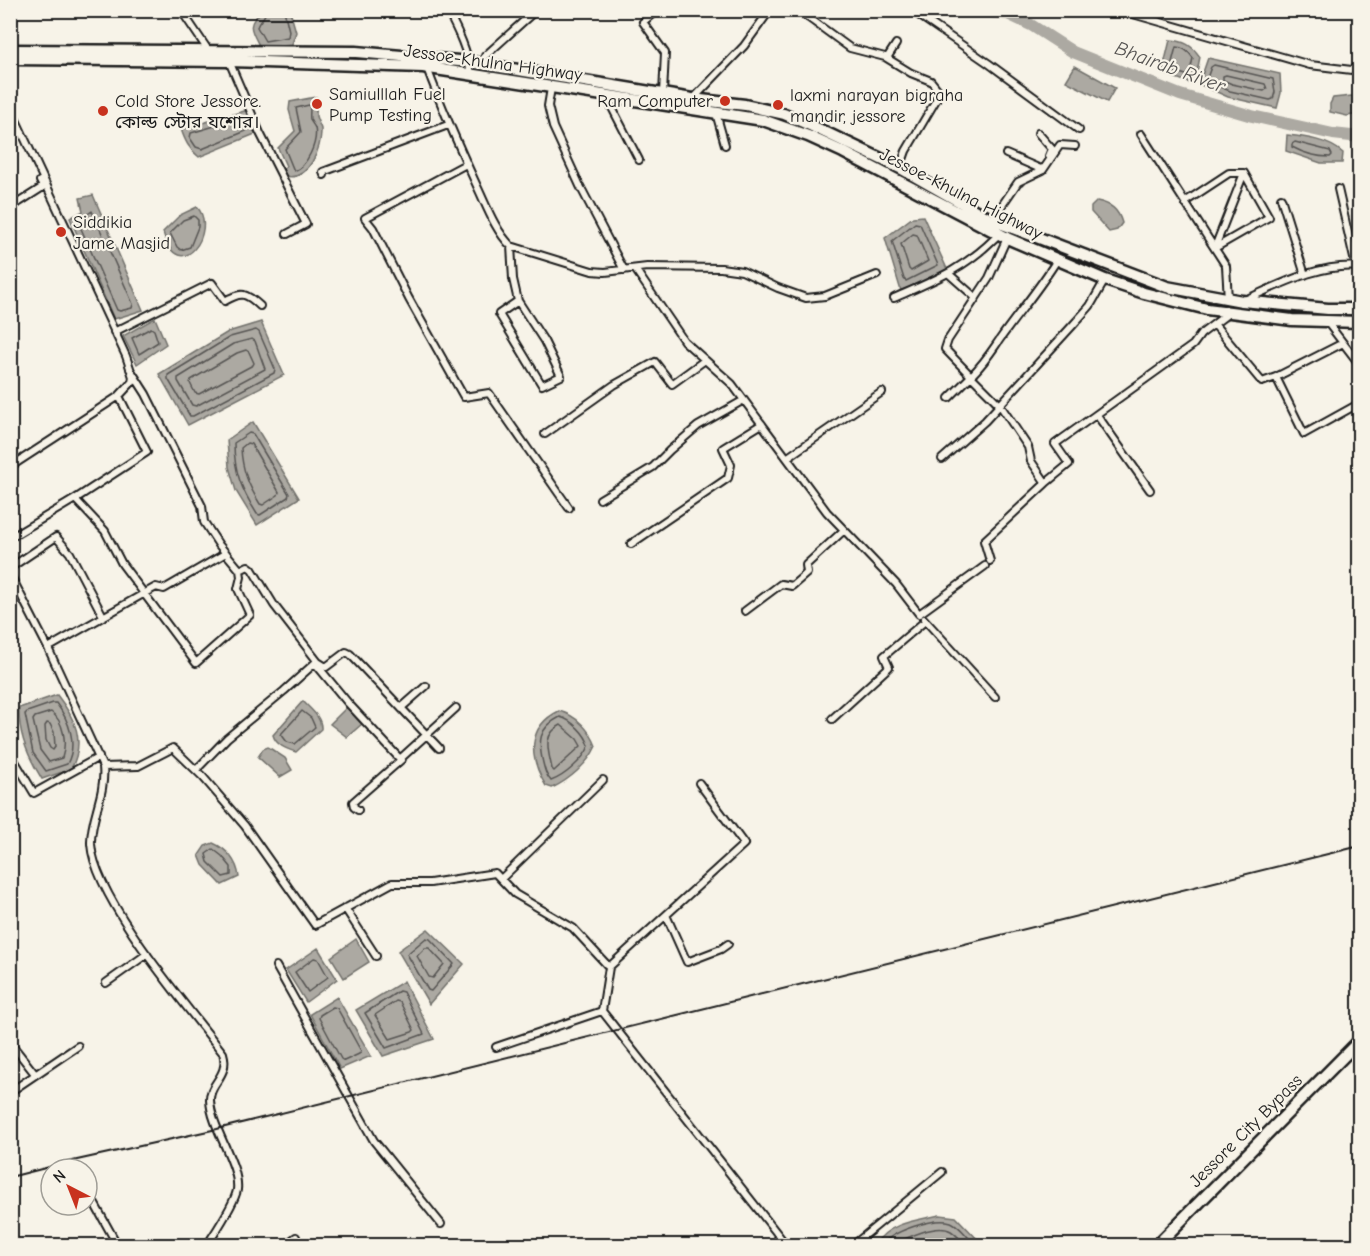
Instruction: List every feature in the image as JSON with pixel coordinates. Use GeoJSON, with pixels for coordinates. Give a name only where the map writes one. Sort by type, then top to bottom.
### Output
{"type":"FeatureCollection","features":[{"type":"Feature","properties":{"kind":"highway","name":"Jessoe-Khulna Highway"},"geometry":{"type":"LineString","coordinates":[[10,50],[356,52],[470,62],[693,99],[725,102],[784,114],[900,168],[992,219],[1167,287],[1242,302],[1328,309],[1359,309]]}},
{"type":"Feature","properties":{"kind":"highway","name":"Jessoe-Khulna Highway"},"geometry":{"type":"LineString","coordinates":[[10,59],[229,61],[426,67],[763,120],[808,136],[843,152],[1002,237],[1105,280],[1144,293],[1207,309],[1292,320],[1359,322]]}},
{"type":"Feature","properties":{"kind":"highway","name":"Jessore City Bypass"},"geometry":{"type":"LineString","coordinates":[[1156,1245],[1359,1040]]}},
{"type":"Feature","properties":{"kind":"street"},"geometry":{"type":"LineString","coordinates":[[181,10],[208,50]]}},
{"type":"Feature","properties":{"kind":"street"},"geometry":{"type":"LineString","coordinates":[[447,10],[470,62],[471,75]]}},
{"type":"Feature","properties":{"kind":"street"},"geometry":{"type":"LineString","coordinates":[[485,56],[536,10]]}},
{"type":"Feature","properties":{"kind":"street"},"geometry":{"type":"LineString","coordinates":[[657,10],[643,21],[665,53],[663,94]]}},
{"type":"Feature","properties":{"kind":"street"},"geometry":{"type":"LineString","coordinates":[[693,99],[744,46],[769,12],[759,10]]}},
{"type":"Feature","properties":{"kind":"street"},"geometry":{"type":"LineString","coordinates":[[798,10],[850,48],[887,58],[912,74],[931,81],[939,91],[906,150],[900,168]]}},
{"type":"Feature","properties":{"kind":"street"},"geometry":{"type":"LineString","coordinates":[[911,10],[1079,130]]}},
{"type":"Feature","properties":{"kind":"street"},"geometry":{"type":"LineString","coordinates":[[1119,10],[1310,65],[1359,71]]}},
{"type":"Feature","properties":{"kind":"street"},"geometry":{"type":"LineString","coordinates":[[887,58],[896,44]]}},
{"type":"Feature","properties":{"kind":"street"},"geometry":{"type":"LineString","coordinates":[[229,61],[260,133],[306,224],[287,234]]}},
{"type":"Feature","properties":{"kind":"street"},"geometry":{"type":"LineString","coordinates":[[426,67],[466,164],[502,238],[511,246],[592,271],[605,272],[634,268],[710,268],[742,271],[806,298],[825,296],[877,275]]}},
{"type":"Feature","properties":{"kind":"street"},"geometry":{"type":"LineString","coordinates":[[551,88],[548,106],[553,127],[580,186],[624,270]]}},
{"type":"Feature","properties":{"kind":"street"},"geometry":{"type":"LineString","coordinates":[[606,96],[639,160]]}},
{"type":"Feature","properties":{"kind":"street"},"geometry":{"type":"LineString","coordinates":[[10,107],[130,369],[151,403],[202,506],[204,522],[240,570],[241,578],[238,588],[250,615],[196,663],[122,564],[105,531],[75,498]]}},
{"type":"Feature","properties":{"kind":"street"},"geometry":{"type":"LineString","coordinates":[[716,113],[725,145]]}},
{"type":"Feature","properties":{"kind":"street"},"geometry":{"type":"LineString","coordinates":[[10,115],[43,187],[10,208]]}},
{"type":"Feature","properties":{"kind":"street"},"geometry":{"type":"LineString","coordinates":[[324,175],[322,172],[448,125]]}},
{"type":"Feature","properties":{"kind":"street"},"geometry":{"type":"LineString","coordinates":[[1038,133],[1052,149],[1043,170]]}},
{"type":"Feature","properties":{"kind":"street"},"geometry":{"type":"LineString","coordinates":[[1142,134],[1226,266],[1228,300]]}},
{"type":"Feature","properties":{"kind":"street"},"geometry":{"type":"LineString","coordinates":[[992,219],[1018,182],[1043,170],[1060,145],[1075,146]]}},
{"type":"Feature","properties":{"kind":"street"},"geometry":{"type":"LineString","coordinates":[[1006,154],[1043,170]]}},
{"type":"Feature","properties":{"kind":"street"},"geometry":{"type":"LineString","coordinates":[[466,164],[365,218],[464,397],[489,393],[569,508]]}},
{"type":"Feature","properties":{"kind":"street"},"geometry":{"type":"LineString","coordinates":[[1185,202],[1229,173],[1244,173]]}},
{"type":"Feature","properties":{"kind":"street"},"geometry":{"type":"LineString","coordinates":[[1215,248],[1269,217],[1244,173]]}},
{"type":"Feature","properties":{"kind":"street"},"geometry":{"type":"LineString","coordinates":[[1215,248],[1244,173]]}},
{"type":"Feature","properties":{"kind":"street"},"geometry":{"type":"LineString","coordinates":[[1242,302],[1316,271],[1358,267],[1338,189]]}},
{"type":"Feature","properties":{"kind":"street"},"geometry":{"type":"LineString","coordinates":[[1281,198],[1305,275]]}},
{"type":"Feature","properties":{"kind":"street"},"geometry":{"type":"LineString","coordinates":[[894,298],[949,274],[1002,237]]}},
{"type":"Feature","properties":{"kind":"street"},"geometry":{"type":"LineString","coordinates":[[1002,237],[989,278],[952,333],[945,349],[1000,405],[1028,447],[1031,461],[1046,483]]}},
{"type":"Feature","properties":{"kind":"street"},"geometry":{"type":"LineString","coordinates":[[511,246],[513,279],[518,301],[544,341],[561,376],[542,386],[498,314],[518,301]]}},
{"type":"Feature","properties":{"kind":"street"},"geometry":{"type":"LineString","coordinates":[[949,398],[987,361],[1057,260]]}},
{"type":"Feature","properties":{"kind":"street"},"geometry":{"type":"LineString","coordinates":[[634,268],[684,341],[732,384],[827,512],[896,584],[925,621],[994,697]]}},
{"type":"Feature","properties":{"kind":"street"},"geometry":{"type":"LineString","coordinates":[[949,274],[976,298]]}},
{"type":"Feature","properties":{"kind":"street"},"geometry":{"type":"LineString","coordinates":[[942,459],[1000,405],[1090,306],[1105,280]]}},
{"type":"Feature","properties":{"kind":"street"},"geometry":{"type":"LineString","coordinates":[[114,332],[212,283],[225,301],[237,294],[249,295],[260,306]]}},
{"type":"Feature","properties":{"kind":"street"},"geometry":{"type":"LineString","coordinates":[[920,614],[988,564],[984,541],[1069,464],[1055,444],[1193,345],[1201,334],[1230,311]]}},
{"type":"Feature","properties":{"kind":"street"},"geometry":{"type":"LineString","coordinates":[[1327,321],[1359,365]]}},
{"type":"Feature","properties":{"kind":"street"},"geometry":{"type":"LineString","coordinates":[[1214,324],[1262,382],[1343,343]]}},
{"type":"Feature","properties":{"kind":"street"},"geometry":{"type":"LineString","coordinates":[[545,434],[614,385],[655,362],[672,384],[705,360]]}},
{"type":"Feature","properties":{"kind":"street"},"geometry":{"type":"LineString","coordinates":[[10,468],[119,396],[132,382],[130,369]]}},
{"type":"Feature","properties":{"kind":"street"},"geometry":{"type":"LineString","coordinates":[[1276,377],[1304,434],[1359,403]]}},
{"type":"Feature","properties":{"kind":"street"},"geometry":{"type":"LineString","coordinates":[[788,457],[882,392]]}},
{"type":"Feature","properties":{"kind":"street"},"geometry":{"type":"LineString","coordinates":[[10,538],[147,452],[119,396]]}},
{"type":"Feature","properties":{"kind":"street"},"geometry":{"type":"LineString","coordinates":[[600,499],[653,467],[698,426],[744,400]]}},
{"type":"Feature","properties":{"kind":"street"},"geometry":{"type":"LineString","coordinates":[[1097,415],[1150,490]]}},
{"type":"Feature","properties":{"kind":"street"},"geometry":{"type":"LineString","coordinates":[[631,544],[728,478],[731,465],[723,448],[762,424]]}},
{"type":"Feature","properties":{"kind":"street"},"geometry":{"type":"LineString","coordinates":[[745,611],[781,584],[792,586],[807,573],[806,565],[843,531]]}},
{"type":"Feature","properties":{"kind":"street"},"geometry":{"type":"LineString","coordinates":[[10,568],[56,537],[70,553],[104,616]]}},
{"type":"Feature","properties":{"kind":"street"},"geometry":{"type":"LineString","coordinates":[[48,648],[156,587],[164,589],[226,553]]}},
{"type":"Feature","properties":{"kind":"street"},"geometry":{"type":"LineString","coordinates":[[240,570],[248,566],[252,569],[280,612],[318,662],[326,667],[346,652],[350,654],[438,748]]}},
{"type":"Feature","properties":{"kind":"street"},"geometry":{"type":"LineString","coordinates":[[10,574],[48,648],[103,767],[103,788],[91,842],[100,874],[147,954],[223,1053],[226,1061],[223,1074],[209,1097],[211,1112],[234,1171],[237,1190],[211,1239],[212,1245]]}},
{"type":"Feature","properties":{"kind":"street"},"geometry":{"type":"LineString","coordinates":[[832,719],[890,667],[884,656],[925,621]]}},
{"type":"Feature","properties":{"kind":"street"},"geometry":{"type":"LineString","coordinates":[[196,770],[227,738],[316,663],[348,703],[402,759]]}},
{"type":"Feature","properties":{"kind":"street"},"geometry":{"type":"LineString","coordinates":[[401,708],[426,686]]}},
{"type":"Feature","properties":{"kind":"street"},"geometry":{"type":"LineString","coordinates":[[358,810],[354,807],[353,802],[456,708]]}},
{"type":"Feature","properties":{"kind":"street"},"geometry":{"type":"LineString","coordinates":[[103,767],[138,766],[173,748],[196,770],[245,826],[315,925],[392,883],[430,883],[495,873],[515,894],[573,927],[609,967]]}},
{"type":"Feature","properties":{"kind":"street"},"geometry":{"type":"LineString","coordinates":[[10,753],[34,793],[99,757]]}},
{"type":"Feature","properties":{"kind":"street"},"geometry":{"type":"LineString","coordinates":[[501,879],[603,780]]}},
{"type":"Feature","properties":{"kind":"street"},"geometry":{"type":"LineString","coordinates":[[699,783],[744,844],[609,967],[602,1011],[788,1245]]}},
{"type":"Feature","properties":{"kind":"street"},"geometry":{"type":"LineString","coordinates":[[345,908],[376,956]]}},
{"type":"Feature","properties":{"kind":"street"},"geometry":{"type":"LineString","coordinates":[[666,915],[687,962],[728,944]]}},
{"type":"Feature","properties":{"kind":"street"},"geometry":{"type":"LineString","coordinates":[[106,983],[147,954]]}},
{"type":"Feature","properties":{"kind":"street"},"geometry":{"type":"LineString","coordinates":[[276,966],[374,1141],[441,1224]]}},
{"type":"Feature","properties":{"kind":"street"},"geometry":{"type":"LineString","coordinates":[[496,1047],[602,1011]]}},
{"type":"Feature","properties":{"kind":"street"},"geometry":{"type":"LineString","coordinates":[[10,1042],[35,1074]]}},
{"type":"Feature","properties":{"kind":"street"},"geometry":{"type":"LineString","coordinates":[[10,1092],[78,1046]]}},
{"type":"Feature","properties":{"kind":"street"},"geometry":{"type":"LineString","coordinates":[[852,1245],[942,1172]]}},
{"type":"Feature","properties":{"kind":"street"},"geometry":{"type":"LineString","coordinates":[[99,1211],[118,1245]]}},
{"type":"Feature","properties":{"kind":"street"},"geometry":{"type":"LineString","coordinates":[[284,1245],[296,1237]]}},
{"type":"Feature","properties":{"kind":"water"},"geometry":{"type":"Polygon","coordinates":[[[263,11],[290,11],[296,32],[292,44],[260,47],[251,28],[254,20],[263,11]]]}},
{"type":"Feature","properties":{"kind":"water"},"geometry":{"type":"Polygon","coordinates":[[[1170,40],[1187,44],[1200,57],[1195,82],[1190,83],[1162,73],[1170,40]]]}},
{"type":"Feature","properties":{"kind":"water"},"geometry":{"type":"Polygon","coordinates":[[[1208,58],[1280,74],[1281,93],[1277,108],[1228,97],[1199,84],[1208,58]]]}},
{"type":"Feature","properties":{"kind":"water"},"geometry":{"type":"Polygon","coordinates":[[[1075,66],[1115,88],[1107,102],[1066,81],[1075,66]]]}},
{"type":"Feature","properties":{"kind":"water"},"geometry":{"type":"Polygon","coordinates":[[[316,97],[316,116],[321,129],[321,137],[316,154],[307,169],[300,174],[293,177],[285,176],[283,169],[286,166],[278,148],[295,131],[289,110],[290,102],[316,97]]]}},
{"type":"Feature","properties":{"kind":"water"},"geometry":{"type":"Polygon","coordinates":[[[1359,97],[1359,114],[1347,116],[1330,112],[1333,98],[1359,97]]]}},
{"type":"Feature","properties":{"kind":"water"},"geometry":{"type":"Polygon","coordinates":[[[248,110],[255,134],[199,157],[188,144],[181,129],[248,110]]]}},
{"type":"Feature","properties":{"kind":"water"},"geometry":{"type":"Polygon","coordinates":[[[1287,135],[1309,138],[1331,145],[1343,153],[1342,163],[1321,163],[1286,151],[1287,135]]]}},
{"type":"Feature","properties":{"kind":"water"},"geometry":{"type":"Polygon","coordinates":[[[93,195],[143,310],[114,319],[70,218],[83,211],[80,198],[93,195]]]}},
{"type":"Feature","properties":{"kind":"water"},"geometry":{"type":"Polygon","coordinates":[[[1097,201],[1116,211],[1122,223],[1117,230],[1109,232],[1091,212],[1091,207],[1097,201]]]}},
{"type":"Feature","properties":{"kind":"water"},"geometry":{"type":"Polygon","coordinates":[[[197,207],[203,217],[200,240],[187,255],[178,255],[170,248],[163,232],[180,215],[197,207]]]}},
{"type":"Feature","properties":{"kind":"water"},"geometry":{"type":"Polygon","coordinates":[[[923,216],[947,269],[901,291],[885,238],[913,217],[923,216]]]}},
{"type":"Feature","properties":{"kind":"water"},"geometry":{"type":"Polygon","coordinates":[[[155,318],[166,344],[137,364],[123,336],[155,318]]]}},
{"type":"Feature","properties":{"kind":"water"},"geometry":{"type":"Polygon","coordinates":[[[261,322],[284,375],[188,425],[159,374],[228,332],[261,322]]]}},
{"type":"Feature","properties":{"kind":"water"},"geometry":{"type":"Polygon","coordinates":[[[253,422],[299,498],[257,525],[236,491],[229,467],[227,440],[253,422]]]}},
{"type":"Feature","properties":{"kind":"water"},"geometry":{"type":"Polygon","coordinates":[[[57,695],[73,721],[78,749],[71,769],[42,779],[25,745],[20,727],[19,708],[57,695]]]}},
{"type":"Feature","properties":{"kind":"water"},"geometry":{"type":"Polygon","coordinates":[[[303,701],[318,717],[321,729],[296,752],[279,744],[273,735],[303,701]]]}},
{"type":"Feature","properties":{"kind":"water"},"geometry":{"type":"Polygon","coordinates":[[[347,707],[362,724],[347,737],[330,724],[347,707]]]}},
{"type":"Feature","properties":{"kind":"water"},"geometry":{"type":"Polygon","coordinates":[[[559,711],[582,724],[596,746],[577,771],[552,788],[546,786],[540,775],[536,765],[534,744],[541,726],[559,711]]]}},
{"type":"Feature","properties":{"kind":"water"},"geometry":{"type":"Polygon","coordinates":[[[268,747],[285,758],[292,770],[280,777],[258,757],[263,749],[268,747]]]}},
{"type":"Feature","properties":{"kind":"water"},"geometry":{"type":"Polygon","coordinates":[[[213,843],[230,856],[238,871],[239,877],[222,885],[203,865],[199,855],[205,846],[213,843]]]}},
{"type":"Feature","properties":{"kind":"water"},"geometry":{"type":"Polygon","coordinates":[[[428,929],[464,964],[429,1004],[398,951],[428,929]]]}},
{"type":"Feature","properties":{"kind":"water"},"geometry":{"type":"Polygon","coordinates":[[[356,939],[369,962],[344,978],[331,957],[356,939]]]}},
{"type":"Feature","properties":{"kind":"water"},"geometry":{"type":"Polygon","coordinates":[[[318,948],[337,979],[306,1002],[286,970],[318,948]]]}},
{"type":"Feature","properties":{"kind":"water"},"geometry":{"type":"Polygon","coordinates":[[[404,981],[434,1039],[383,1056],[356,1010],[404,981]]]}},
{"type":"Feature","properties":{"kind":"water"},"geometry":{"type":"Polygon","coordinates":[[[337,997],[371,1056],[340,1069],[310,1014],[337,997]]]}},
{"type":"Feature","properties":{"kind":"water"},"geometry":{"type":"Polygon","coordinates":[[[940,1215],[956,1217],[983,1245],[875,1245],[880,1238],[895,1227],[940,1215]]]}},
{"type":"Feature","properties":{"kind":"waterway","name":"Bhairab River"},"geometry":{"type":"LineString","coordinates":[[975,10],[1008,14],[1031,25],[1073,52],[1180,95],[1252,116],[1333,134],[1360,137]]}},
{"type":"Feature","properties":{"kind":"railway"},"geometry":{"type":"LineString","coordinates":[[10,1177],[217,1129],[1360,846]]}},
{"type":"Feature","properties":{"kind":"place","name":"Ram Computer"},"geometry":{"type":"Point","coordinates":[725,101]}},
{"type":"Feature","properties":{"kind":"place","name":"Samiulllah Fuel Pump Testing"},"geometry":{"type":"Point","coordinates":[317,104]}},
{"type":"Feature","properties":{"kind":"place","name":"laxmi narayan bigraha mandir, jessore"},"geometry":{"type":"Point","coordinates":[778,105]}},
{"type":"Feature","properties":{"kind":"place","name":"Cold Store Jessore. কোল্ড স্টোর যশোর।"},"geometry":{"type":"Point","coordinates":[103,111]}},
{"type":"Feature","properties":{"kind":"place","name":"Siddikia Jame Masjid"},"geometry":{"type":"Point","coordinates":[61,232]}}]}
